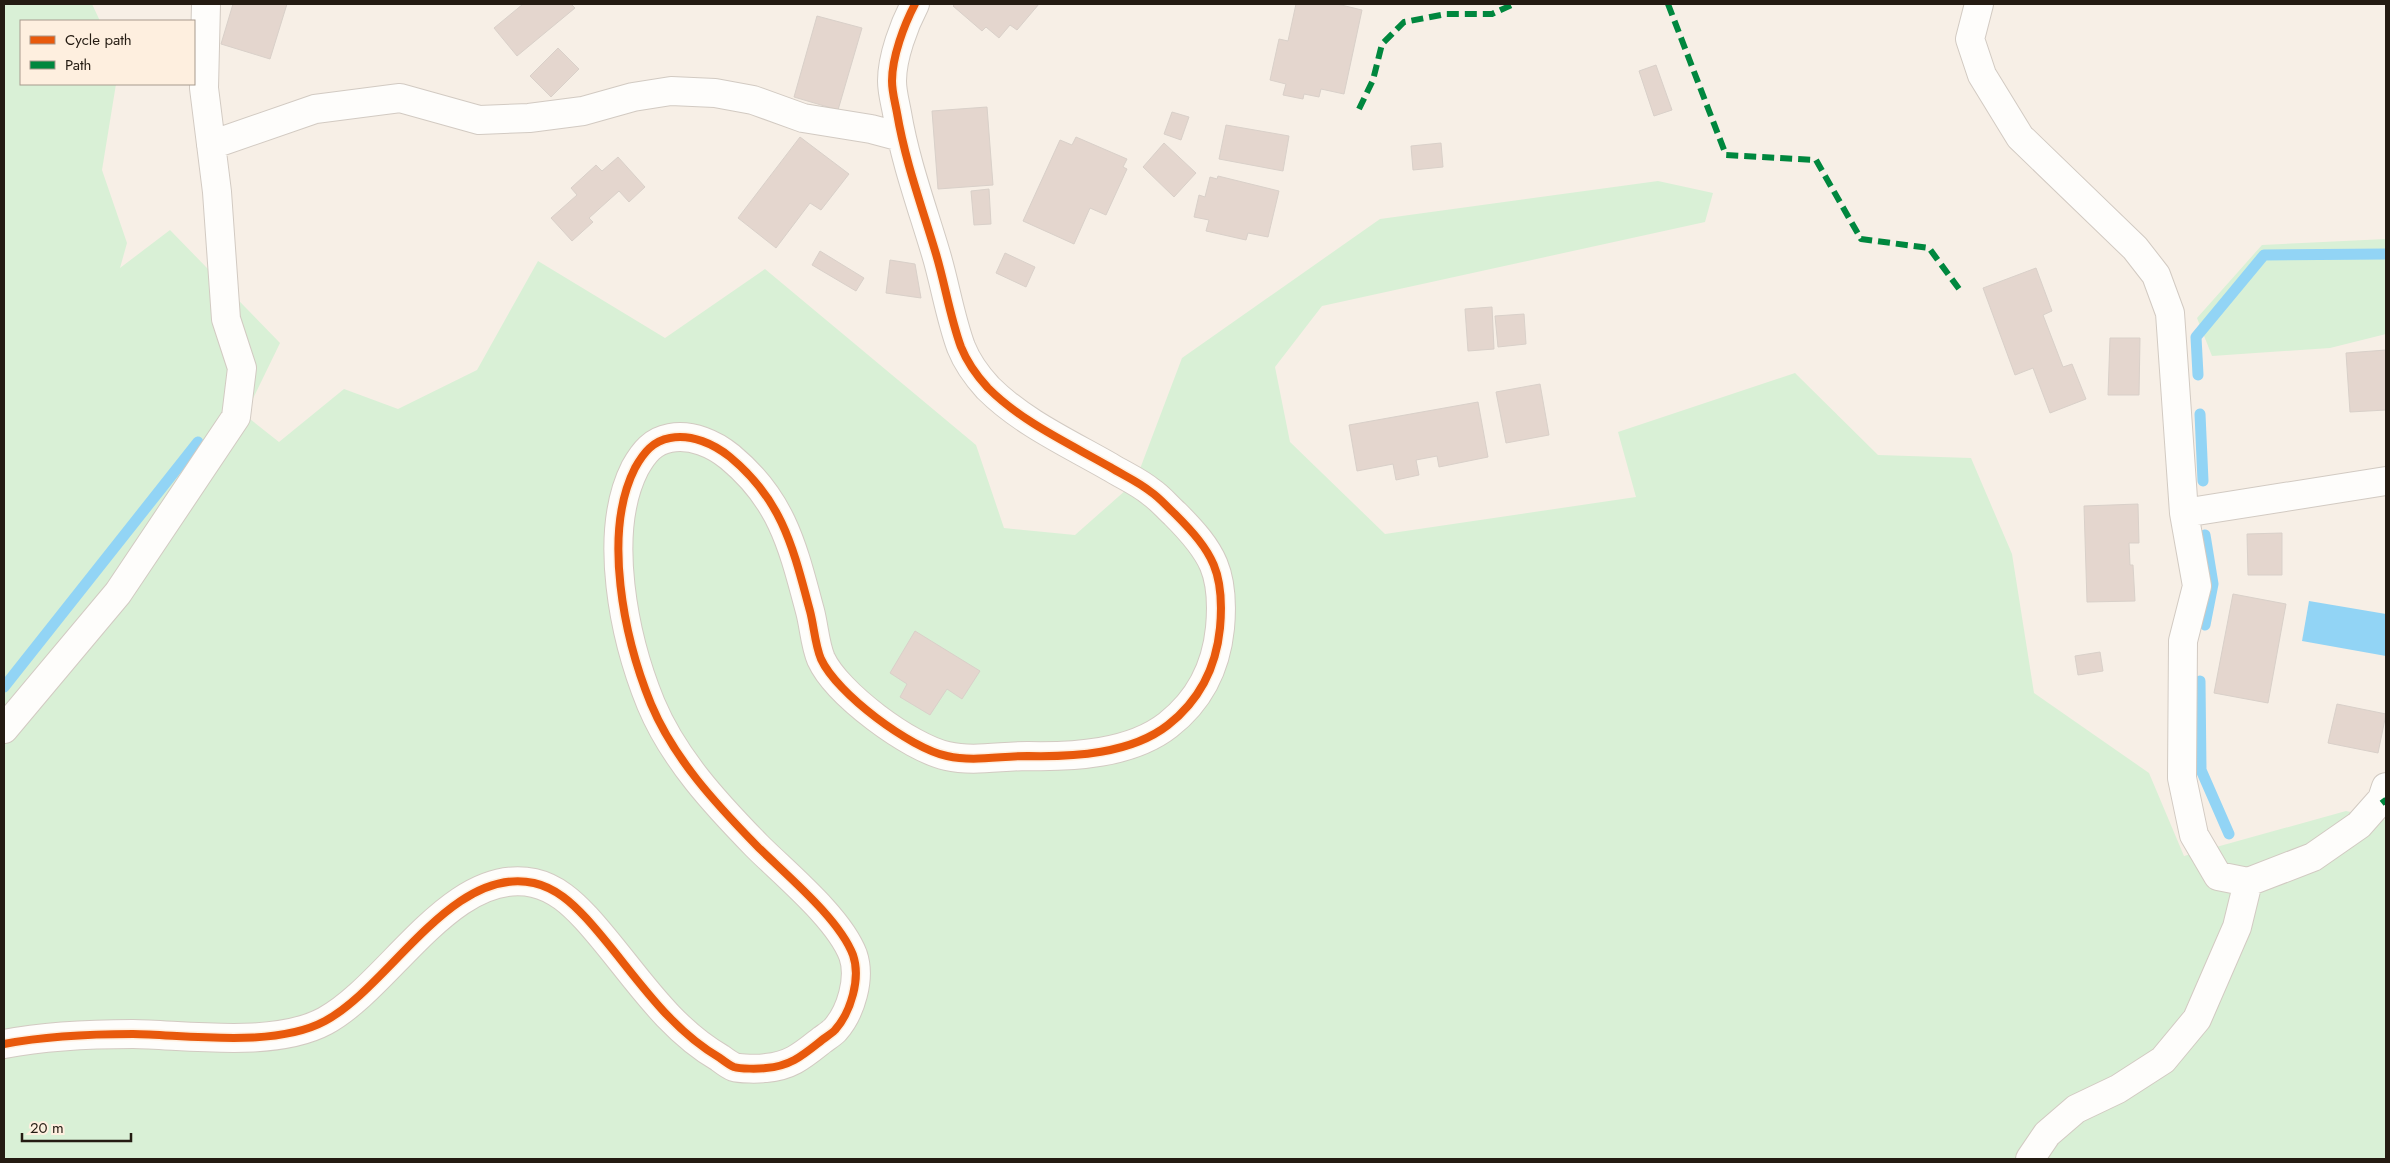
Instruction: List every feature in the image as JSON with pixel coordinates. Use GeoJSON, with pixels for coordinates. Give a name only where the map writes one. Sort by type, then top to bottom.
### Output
{"type":"FeatureCollection","features":[{"type":"Feature","properties":{"kind":"street"},"geometry":{"type":"LineString","coordinates":[[4,729],[118,593],[236,417],[242,368],[226,319],[217,192],[204,88],[206,4]]}},
{"type":"Feature","properties":{"kind":"street"},"geometry":{"type":"LineString","coordinates":[[4,1044],[38,1037],[121,1034],[242,1037],[283,1035],[320,1024],[360,997],[432,924],[465,896],[498,883],[533,882],[567,897],[605,939],[644,989],[678,1027],[708,1052],[735,1067],[760,1069],[792,1064],[837,1028],[853,996],[856,961],[838,930],[790,875],[761,850],[686,767],[655,715],[639,675],[622,590],[618,526],[626,486],[643,453],[664,438],[694,438],[722,449],[756,481],[776,507],[790,542],[822,660],[846,690],[886,725],[914,744],[944,756],[974,758],[1060,757],[1128,745],[1163,730],[1186,707],[1210,675],[1219,642],[1222,608],[1218,573],[1203,542],[1150,490],[1019,415],[983,384],[963,355],[940,266],[901,137],[892,80],[904,25],[914,4]]}},
{"type":"Feature","properties":{"kind":"street"},"geometry":{"type":"LineString","coordinates":[[1979,4],[1970,39],[1982,75],[2020,137],[2135,248],[2156,275],[2170,313],[2184,513],[2196,586],[2182,642],[2182,778],[2194,835],[2218,876],[2248,882],[2313,857],[2359,824],[2382,798],[2386,787]]}},
{"type":"Feature","properties":{"kind":"street"},"geometry":{"type":"LineString","coordinates":[[211,145],[315,109],[400,98],[479,120],[529,118],[583,111],[633,97],[671,91],[715,93],[753,100],[803,118],[871,129],[901,137]]}},
{"type":"Feature","properties":{"kind":"street"},"geometry":{"type":"LineString","coordinates":[[2184,513],[2386,481]]}},
{"type":"Feature","properties":{"kind":"street"},"geometry":{"type":"LineString","coordinates":[[2030,1159],[2047,1134],[2076,1109],[2118,1089],[2163,1060],[2197,1019],[2237,928],[2248,882]]}},
{"type":"Feature","properties":{"kind":"green space"},"geometry":{"type":"Polygon","coordinates":[[[4,4],[92,4],[100,20],[20,20],[20,85],[116,85],[102,170],[127,243],[120,268],[170,230],[280,343],[245,415],[279,442],[344,389],[398,409],[477,370],[538,261],[665,338],[765,269],[976,445],[1004,528],[1075,535],[1135,482],[1182,358],[1380,219],[1658,181],[1713,193],[1705,222],[1322,306],[1275,367],[1290,442],[1385,534],[1636,497],[1618,432],[1795,373],[1878,455],[1971,458],[2012,554],[2034,693],[2149,773],[2184,856],[2346,811],[2386,820],[2386,1159],[4,1159],[4,4]]]}},
{"type":"Feature","properties":{"kind":"green space"},"geometry":{"type":"Polygon","coordinates":[[[2386,239],[2386,334],[2330,348],[2212,356],[2197,318],[2262,245],[2386,239]]]}},
{"type":"Feature","properties":{"kind":"water"},"geometry":{"type":"Polygon","coordinates":[[[2309,601],[2386,614],[2386,656],[2302,641],[2309,601]]]}},
{"type":"Feature","properties":{"kind":"building"},"geometry":{"type":"Polygon","coordinates":[[[233,4],[287,4],[270,59],[221,44],[233,4]]]}},
{"type":"Feature","properties":{"kind":"building"},"geometry":{"type":"Polygon","coordinates":[[[523,4],[571,4],[575,8],[517,56],[494,28],[523,4]]]}},
{"type":"Feature","properties":{"kind":"building"},"geometry":{"type":"Polygon","coordinates":[[[955,4],[1039,4],[1017,30],[1010,25],[999,38],[986,27],[982,31],[953,6],[955,4]]]}},
{"type":"Feature","properties":{"kind":"building"},"geometry":{"type":"Polygon","coordinates":[[[1296,4],[1337,4],[1362,10],[1344,94],[1321,89],[1319,97],[1304,94],[1303,99],[1283,95],[1286,84],[1270,80],[1279,39],[1288,41],[1296,4]]]}},
{"type":"Feature","properties":{"kind":"building"},"geometry":{"type":"Polygon","coordinates":[[[817,16],[862,28],[838,110],[794,97],[817,16]]]}},
{"type":"Feature","properties":{"kind":"building"},"geometry":{"type":"Polygon","coordinates":[[[558,48],[579,69],[551,97],[530,76],[558,48]]]}},
{"type":"Feature","properties":{"kind":"building"},"geometry":{"type":"Polygon","coordinates":[[[1656,65],[1672,110],[1654,116],[1639,71],[1656,65]]]}},
{"type":"Feature","properties":{"kind":"building"},"geometry":{"type":"Polygon","coordinates":[[[987,107],[993,185],[938,189],[932,111],[987,107]]]}},
{"type":"Feature","properties":{"kind":"building"},"geometry":{"type":"Polygon","coordinates":[[[1172,112],[1189,117],[1181,140],[1164,134],[1172,112]]]}},
{"type":"Feature","properties":{"kind":"building"},"geometry":{"type":"Polygon","coordinates":[[[1226,125],[1289,136],[1283,171],[1219,159],[1226,125]]]}},
{"type":"Feature","properties":{"kind":"building"},"geometry":{"type":"Polygon","coordinates":[[[800,137],[849,174],[821,210],[810,203],[776,248],[738,218],[800,137]]]}},
{"type":"Feature","properties":{"kind":"building"},"geometry":{"type":"Polygon","coordinates":[[[1076,137],[1127,159],[1123,167],[1127,169],[1106,215],[1090,208],[1074,244],[1023,221],[1060,140],[1072,145],[1076,137]]]}},
{"type":"Feature","properties":{"kind":"building"},"geometry":{"type":"Polygon","coordinates":[[[1164,143],[1196,173],[1174,197],[1143,167],[1164,143]]]}},
{"type":"Feature","properties":{"kind":"building"},"geometry":{"type":"Polygon","coordinates":[[[1441,143],[1443,167],[1413,170],[1411,146],[1441,143]]]}},
{"type":"Feature","properties":{"kind":"building"},"geometry":{"type":"Polygon","coordinates":[[[618,157],[645,187],[629,202],[619,191],[589,218],[593,222],[572,241],[551,218],[577,195],[571,188],[596,165],[602,171],[618,157]]]}},
{"type":"Feature","properties":{"kind":"building"},"geometry":{"type":"Polygon","coordinates":[[[1218,176],[1279,191],[1268,237],[1248,233],[1246,240],[1206,231],[1209,220],[1194,217],[1199,195],[1205,197],[1210,177],[1217,179],[1218,176]]]}},
{"type":"Feature","properties":{"kind":"building"},"geometry":{"type":"Polygon","coordinates":[[[989,189],[991,224],[974,225],[971,191],[989,189]]]}},
{"type":"Feature","properties":{"kind":"building"},"geometry":{"type":"Polygon","coordinates":[[[820,251],[864,278],[856,291],[812,265],[820,251]]]}},
{"type":"Feature","properties":{"kind":"building"},"geometry":{"type":"Polygon","coordinates":[[[1005,253],[1035,267],[1026,287],[996,273],[1005,253]]]}},
{"type":"Feature","properties":{"kind":"building"},"geometry":{"type":"Polygon","coordinates":[[[890,260],[915,264],[921,298],[886,293],[890,260]]]}},
{"type":"Feature","properties":{"kind":"building"},"geometry":{"type":"Polygon","coordinates":[[[2036,268],[2052,311],[2043,315],[2063,367],[2072,364],[2086,399],[2050,413],[2033,368],[2015,375],[1983,288],[2036,268]]]}},
{"type":"Feature","properties":{"kind":"building"},"geometry":{"type":"Polygon","coordinates":[[[1492,307],[1494,349],[1468,351],[1465,309],[1492,307]]]}},
{"type":"Feature","properties":{"kind":"building"},"geometry":{"type":"Polygon","coordinates":[[[1524,314],[1526,344],[1498,347],[1495,316],[1524,314]]]}},
{"type":"Feature","properties":{"kind":"building"},"geometry":{"type":"Polygon","coordinates":[[[2110,338],[2140,338],[2139,395],[2108,395],[2110,338]]]}},
{"type":"Feature","properties":{"kind":"building"},"geometry":{"type":"Polygon","coordinates":[[[2386,350],[2386,410],[2350,412],[2346,353],[2386,350]]]}},
{"type":"Feature","properties":{"kind":"building"},"geometry":{"type":"Polygon","coordinates":[[[1540,384],[1549,435],[1506,443],[1496,392],[1540,384]]]}},
{"type":"Feature","properties":{"kind":"building"},"geometry":{"type":"Polygon","coordinates":[[[1478,402],[1488,457],[1439,467],[1437,456],[1416,460],[1419,475],[1396,480],[1393,464],[1357,471],[1349,425],[1478,402]]]}},
{"type":"Feature","properties":{"kind":"building"},"geometry":{"type":"Polygon","coordinates":[[[2138,504],[2139,543],[2129,543],[2130,565],[2133,565],[2135,601],[2087,602],[2084,506],[2138,504]]]}},
{"type":"Feature","properties":{"kind":"building"},"geometry":{"type":"Polygon","coordinates":[[[2282,533],[2282,575],[2248,575],[2247,534],[2282,533]]]}},
{"type":"Feature","properties":{"kind":"building"},"geometry":{"type":"Polygon","coordinates":[[[2233,594],[2286,604],[2268,703],[2214,693],[2233,594]]]}},
{"type":"Feature","properties":{"kind":"building"},"geometry":{"type":"Polygon","coordinates":[[[915,631],[980,671],[962,699],[947,689],[930,715],[900,697],[907,684],[890,673],[915,631]]]}},
{"type":"Feature","properties":{"kind":"building"},"geometry":{"type":"Polygon","coordinates":[[[2100,652],[2103,671],[2078,675],[2075,656],[2100,652]]]}},
{"type":"Feature","properties":{"kind":"building"},"geometry":{"type":"Polygon","coordinates":[[[2337,704],[2386,714],[2378,753],[2328,743],[2337,704]]]}},
{"type":"Feature","properties":{"kind":"waterway"},"geometry":{"type":"LineString","coordinates":[[2198,375],[2196,337],[2264,255],[2386,254]]}},
{"type":"Feature","properties":{"kind":"waterway"},"geometry":{"type":"LineString","coordinates":[[2200,414],[2203,481]]}},
{"type":"Feature","properties":{"kind":"waterway"},"geometry":{"type":"LineString","coordinates":[[4,687],[198,442]]}},
{"type":"Feature","properties":{"kind":"waterway"},"geometry":{"type":"LineString","coordinates":[[2205,535],[2213,584],[2205,625]]}},
{"type":"Feature","properties":{"kind":"waterway"},"geometry":{"type":"LineString","coordinates":[[2200,681],[2201,770],[2229,834]]}},
{"type":"Feature","properties":{"kind":"marked path"},"geometry":{"type":"LineString","coordinates":[[1359,109],[1373,80],[1382,44],[1404,22],[1446,14],[1492,14],[1514,4]]}},
{"type":"Feature","properties":{"kind":"marked path"},"geometry":{"type":"LineString","coordinates":[[1668,4],[1726,155],[1816,160],[1861,239],[1929,248],[1962,293]]}},
{"type":"Feature","properties":{"kind":"marked path"},"geometry":{"type":"LineString","coordinates":[[2382,799],[2386,804]]}},
{"type":"Feature","properties":{"kind":"cycle path"},"geometry":{"type":"LineString","coordinates":[[4,1044],[52,1037],[101,1034],[257,1037],[282,1035],[305,1029],[325,1021],[349,1004],[374,982],[423,932],[449,910],[476,892],[504,882],[542,885],[556,892],[569,902],[602,936],[664,1012],[700,1044],[734,1067],[759,1069],[783,1065],[803,1055],[833,1031],[846,1014],[855,984],[855,964],[846,941],[824,912],[726,814],[697,780],[660,724],[641,678],[632,648],[620,586],[618,554],[620,523],[625,494],[635,468],[650,448],[664,439],[686,437],[710,444],[730,457],[748,474],[774,508],[784,527],[798,567],[810,611],[817,648],[829,673],[842,688],[876,718],[914,742],[947,756],[967,759],[1064,756],[1101,752],[1119,748],[1153,735],[1168,725],[1189,705],[1210,670],[1215,657],[1220,628],[1221,609],[1218,578],[1207,552],[1188,528],[1146,488],[1030,422],[1001,400],[976,374],[961,347],[936,254],[909,166],[892,89],[896,52],[915,4]]}}]}
